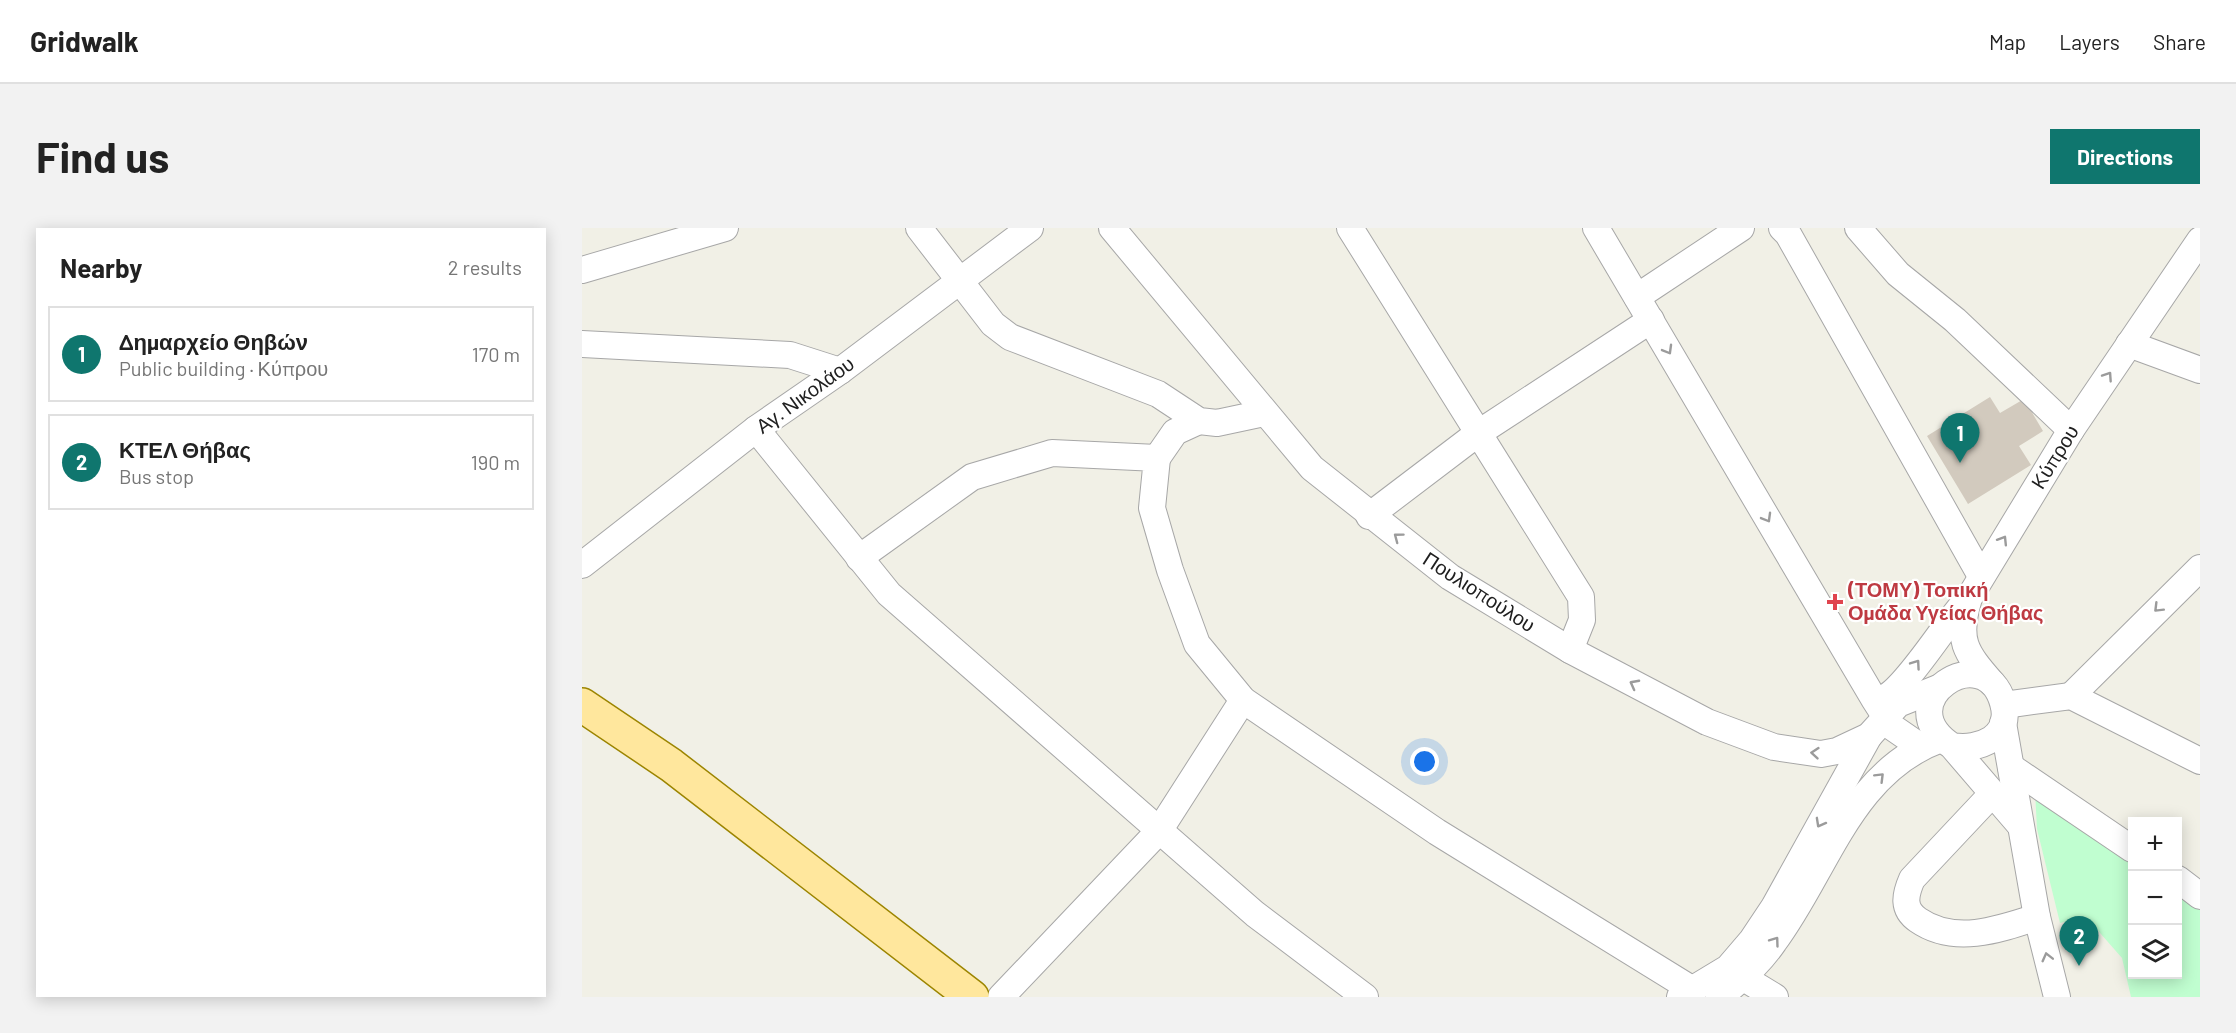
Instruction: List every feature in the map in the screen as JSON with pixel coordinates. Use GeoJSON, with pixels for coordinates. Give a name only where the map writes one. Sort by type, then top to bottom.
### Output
{"type":"FeatureCollection","features":[{"type":"Feature","properties":{"kind":"main road"},"geometry":{"type":"LineString","coordinates":[[582,705],[671,765],[961,995]]}},
{"type":"Feature","properties":{"kind":"street"},"geometry":{"type":"LineString","coordinates":[[584,271],[725,228]]}},
{"type":"Feature","properties":{"kind":"street"},"geometry":{"type":"LineString","coordinates":[[919,228],[993,324],[1010,338],[1158,394],[1199,421],[1217,423],[1264,413]]}},
{"type":"Feature","properties":{"kind":"street","name":"Αγ. Νικολάου"},"geometry":{"type":"LineString","coordinates":[[582,565],[756,429],[840,371],[958,279],[1030,228]]}},
{"type":"Feature","properties":{"kind":"street","name":"Πουλιοπούλου"},"geometry":{"type":"LineString","coordinates":[[1112,228],[1312,468],[1369,516],[1450,577],[1570,650],[1707,722],[1774,747],[1821,754],[1837,751],[1876,717],[1906,700],[1938,688]]}},
{"type":"Feature","properties":{"kind":"street"},"geometry":{"type":"LineString","coordinates":[[1350,228],[1581,597],[1582,620],[1570,650]]}},
{"type":"Feature","properties":{"kind":"street"},"geometry":{"type":"LineString","coordinates":[[1596,228],[1651,320],[1876,717],[1903,736],[1967,749],[1983,746],[1995,737],[2000,704]]}},
{"type":"Feature","properties":{"kind":"street"},"geometry":{"type":"LineString","coordinates":[[1637,297],[1741,228]]}},
{"type":"Feature","properties":{"kind":"street"},"geometry":{"type":"LineString","coordinates":[[1782,228],[1788,234],[1981,576]]}},
{"type":"Feature","properties":{"kind":"street"},"geometry":{"type":"LineString","coordinates":[[1858,228],[1898,274],[1955,320],[2071,430]]}},
{"type":"Feature","properties":{"kind":"street","name":"Κύπρου"},"geometry":{"type":"LineString","coordinates":[[2000,704],[1971,659],[1963,642],[1962,621],[1969,598],[2071,430],[2200,240]]}},
{"type":"Feature","properties":{"kind":"street"},"geometry":{"type":"LineString","coordinates":[[1369,516],[1477,434],[1651,320]]}},
{"type":"Feature","properties":{"kind":"street"},"geometry":{"type":"LineString","coordinates":[[582,344],[790,355],[840,371]]}},
{"type":"Feature","properties":{"kind":"street"},"geometry":{"type":"LineString","coordinates":[[2129,344],[2200,370]]}},
{"type":"Feature","properties":{"kind":"street"},"geometry":{"type":"LineString","coordinates":[[1199,421],[1175,432],[1156,458],[1152,508],[1170,570],[1197,644],[1243,700],[1437,832],[1687,994],[1736,973],[1774,942],[1855,808],[1872,786],[1889,768],[1938,744]]}},
{"type":"Feature","properties":{"kind":"street"},"geometry":{"type":"LineString","coordinates":[[756,429],[889,594],[1255,914],[1365,997]]}},
{"type":"Feature","properties":{"kind":"street"},"geometry":{"type":"LineString","coordinates":[[859,558],[972,477],[1052,453],[1156,458]]}},
{"type":"Feature","properties":{"kind":"street"},"geometry":{"type":"LineString","coordinates":[[2071,696],[2200,568]]}},
{"type":"Feature","properties":{"kind":"street"},"geometry":{"type":"LineString","coordinates":[[1719,997],[1736,973],[1752,940],[1774,907],[1876,717],[1941,630],[1969,598]]}},
{"type":"Feature","properties":{"kind":"street"},"geometry":{"type":"LineString","coordinates":[[2019,825],[1992,794],[1938,744],[1929,714],[1931,700],[1938,688],[1958,675],[1982,677],[2000,704],[2019,825],[2037,917],[2057,997]]}},
{"type":"Feature","properties":{"kind":"street"},"geometry":{"type":"LineString","coordinates":[[2000,704],[2071,696],[2200,761]]}},
{"type":"Feature","properties":{"kind":"street"},"geometry":{"type":"LineString","coordinates":[[1001,997],[1159,831],[1243,700]]}},
{"type":"Feature","properties":{"kind":"street"},"geometry":{"type":"LineString","coordinates":[[2011,766],[2128,846]]}},
{"type":"Feature","properties":{"kind":"street"},"geometry":{"type":"LineString","coordinates":[[1992,794],[1912,879],[1905,892],[1906,905],[1914,917],[1931,929],[1959,934],[1989,931],[2037,917]]}},
{"type":"Feature","properties":{"kind":"street"},"geometry":{"type":"LineString","coordinates":[[2182,882],[2200,896]]}},
{"type":"Feature","properties":{"kind":"street"},"geometry":{"type":"LineString","coordinates":[[1736,973],[1775,997]]}},
{"type":"Feature","properties":{"kind":"green space"},"geometry":{"type":"Polygon","coordinates":[[[2035,791],[2128,855],[2128,979],[2182,979],[2182,892],[2200,906],[2200,997],[2131,997],[2122,958],[2086,917],[2060,923],[2037,829],[2035,791]]]}},
{"type":"Feature","properties":{"kind":"building"},"geometry":{"type":"Polygon","coordinates":[[[1990,397],[2000,413],[2024,399],[2043,431],[2019,446],[2031,465],[1968,504],[1927,436],[1990,397]]]}},
{"type":"Feature","properties":{"kind":"place","name":"Δημαρχείο Θηβών"},"geometry":{"type":"Point","coordinates":[1960,463]}},
{"type":"Feature","properties":{"kind":"place","name":"(ΤΟΜΥ) Τοπική Ομάδα Υγείας Θήβας"},"geometry":{"type":"Point","coordinates":[1835,602]}},
{"type":"Feature","properties":{"kind":"place","name":"ΚΤΕΛ Θήβας"},"geometry":{"type":"Point","coordinates":[2079,966]}}]}
